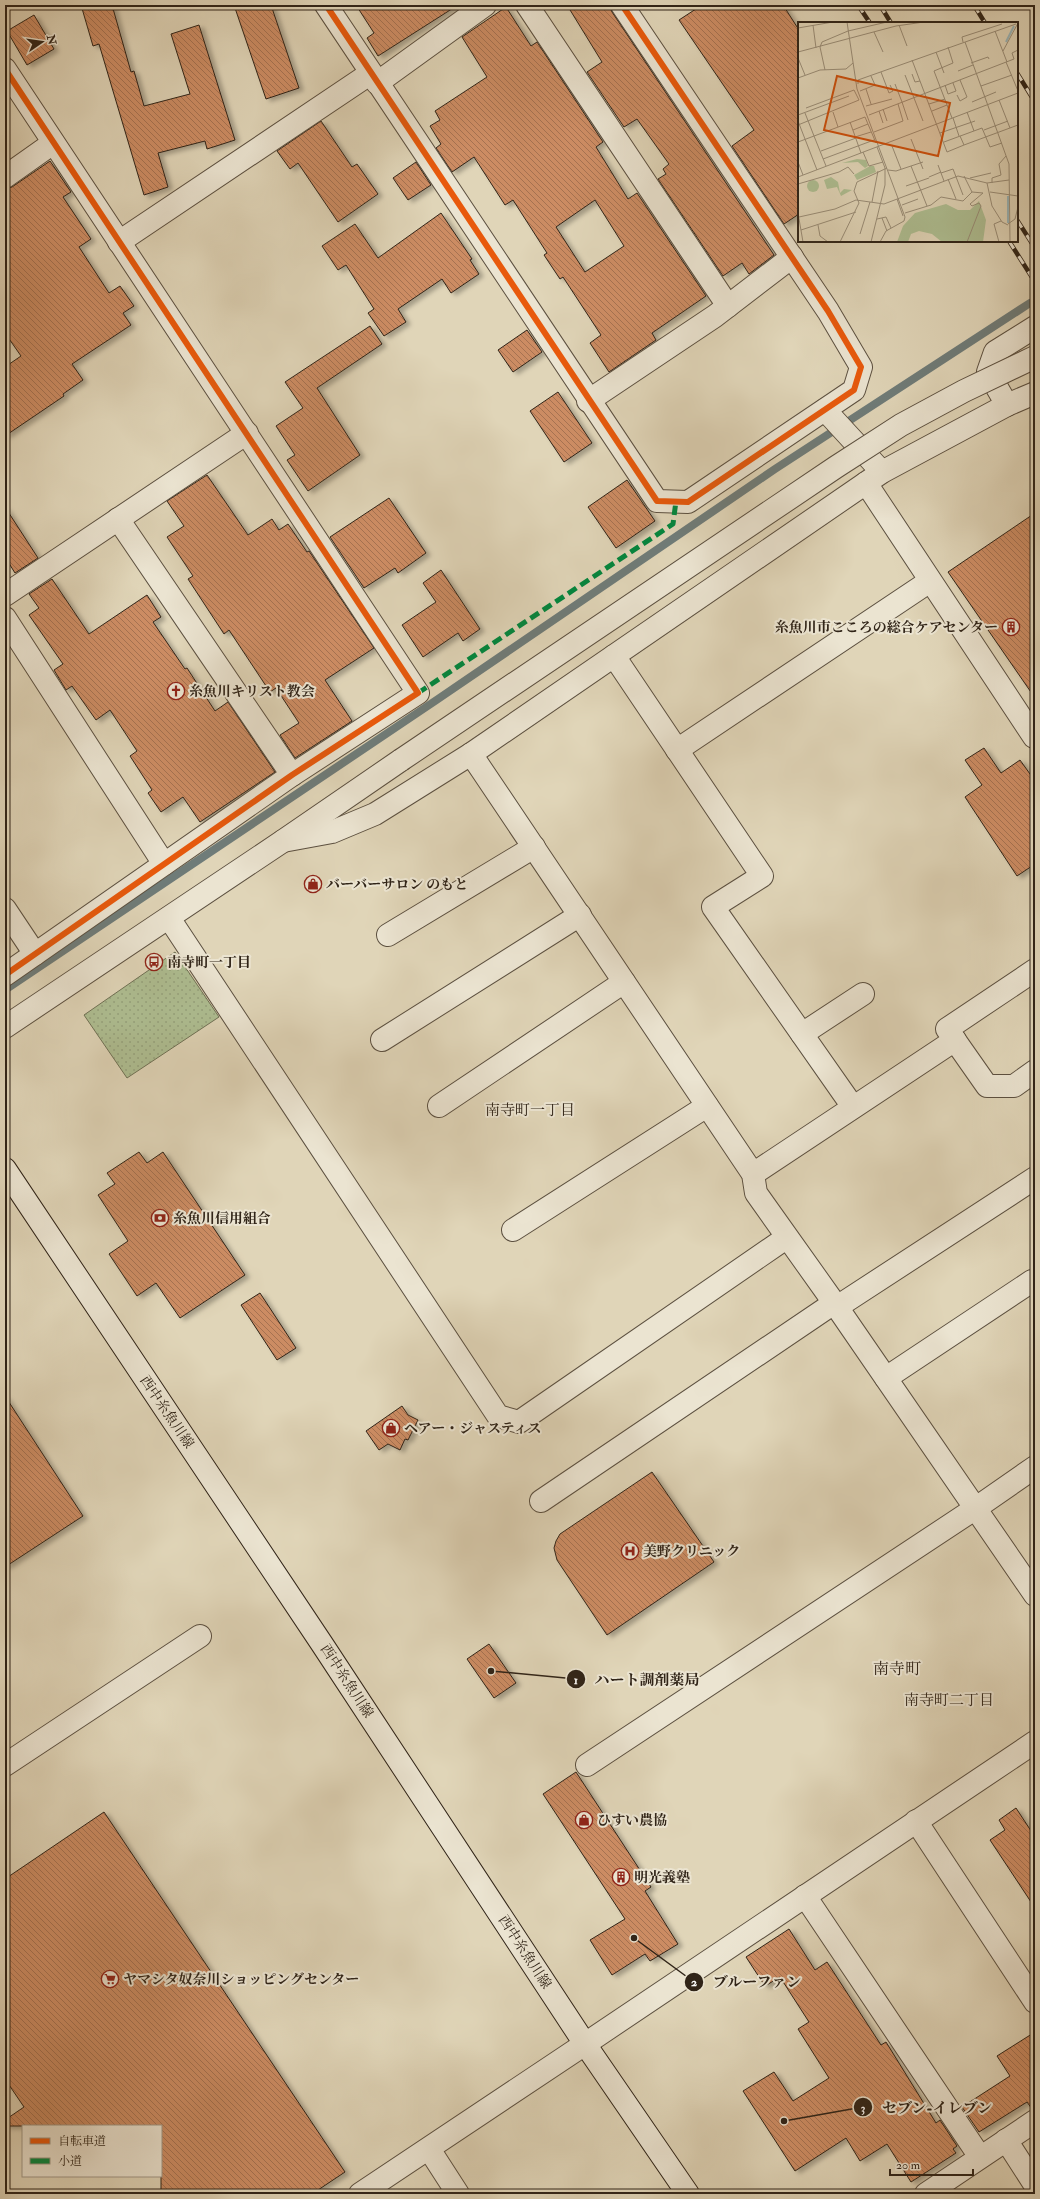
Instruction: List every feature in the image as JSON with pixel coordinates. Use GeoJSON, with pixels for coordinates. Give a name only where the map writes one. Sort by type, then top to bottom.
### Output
{"type":"FeatureCollection","features":[{"type":"Feature","properties":{"kind":"street"},"geometry":{"type":"LineString","coordinates":[[326,5],[588,401],[656,501],[688,502],[854,390],[861,367],[828,311],[622,5]]}},
{"type":"Feature","properties":{"kind":"street"},"geometry":{"type":"LineString","coordinates":[[119,242],[485,5]]}},
{"type":"Feature","properties":{"kind":"street"},"geometry":{"type":"LineString","coordinates":[[527,5],[728,306]]}},
{"type":"Feature","properties":{"kind":"street"},"geometry":{"type":"LineString","coordinates":[[5,69],[418,693],[292,775],[5,975]]}},
{"type":"Feature","properties":{"kind":"street"},"geometry":{"type":"LineString","coordinates":[[5,177],[54,142]]}},
{"type":"Feature","properties":{"kind":"street"},"geometry":{"type":"LineString","coordinates":[[588,401],[728,306],[792,257]]}},
{"type":"Feature","properties":{"kind":"street"},"geometry":{"type":"LineString","coordinates":[[1007,405],[988,372],[995,352],[1035,327]]}},
{"type":"Feature","properties":{"kind":"street"},"geometry":{"type":"LineString","coordinates":[[5,1026],[169,918],[836,466],[901,425],[964,391],[1035,357]]}},
{"type":"Feature","properties":{"kind":"street"},"geometry":{"type":"LineString","coordinates":[[283,841],[332,832],[375,814],[471,754],[874,478],[1007,405],[1035,393]]}},
{"type":"Feature","properties":{"kind":"street"},"geometry":{"type":"LineString","coordinates":[[825,410],[874,478],[930,581],[1034,737],[1035,736]]}},
{"type":"Feature","properties":{"kind":"street"},"geometry":{"type":"LineString","coordinates":[[5,595],[247,433]]}},
{"type":"Feature","properties":{"kind":"street"},"geometry":{"type":"LineString","coordinates":[[118,519],[292,775]]}},
{"type":"Feature","properties":{"kind":"street"},"geometry":{"type":"LineString","coordinates":[[677,750],[930,581]]}},
{"type":"Feature","properties":{"kind":"street"},"geometry":{"type":"LineString","coordinates":[[5,618],[164,864]]}},
{"type":"Feature","properties":{"kind":"street"},"geometry":{"type":"LineString","coordinates":[[614,656],[762,876],[713,907],[853,1107]]}},
{"type":"Feature","properties":{"kind":"street"},"geometry":{"type":"LineString","coordinates":[[471,754],[753,1174],[756,1193],[786,1238],[886,1378],[1035,1595]]}},
{"type":"Feature","properties":{"kind":"street"},"geometry":{"type":"LineString","coordinates":[[388,935],[534,847]]}},
{"type":"Feature","properties":{"kind":"street"},"geometry":{"type":"LineString","coordinates":[[5,909],[35,954]]}},
{"type":"Feature","properties":{"kind":"street"},"geometry":{"type":"LineString","coordinates":[[382,1040],[580,916]]}},
{"type":"Feature","properties":{"kind":"street"},"geometry":{"type":"LineString","coordinates":[[169,918],[498,1416],[519,1422],[786,1238]]}},
{"type":"Feature","properties":{"kind":"street"},"geometry":{"type":"LineString","coordinates":[[1035,970],[947,1029],[987,1086],[1014,1086],[1035,1072]]}},
{"type":"Feature","properties":{"kind":"street"},"geometry":{"type":"LineString","coordinates":[[439,1106],[624,982]]}},
{"type":"Feature","properties":{"kind":"street"},"geometry":{"type":"LineString","coordinates":[[802,1034],[863,994]]}},
{"type":"Feature","properties":{"kind":"street"},"geometry":{"type":"LineString","coordinates":[[753,1174],[955,1040]]}},
{"type":"Feature","properties":{"kind":"street"},"geometry":{"type":"LineString","coordinates":[[513,1230],[707,1106]]}},
{"type":"Feature","properties":{"kind":"street","name":"西中糸魚川線"},"geometry":{"type":"LineString","coordinates":[[5,1169],[322,1644],[585,2044],[688,2194]]}},
{"type":"Feature","properties":{"kind":"street"},"geometry":{"type":"LineString","coordinates":[[541,1501],[835,1305],[1035,1178]]}},
{"type":"Feature","properties":{"kind":"street"},"geometry":{"type":"LineString","coordinates":[[886,1378],[1032,1281]]}},
{"type":"Feature","properties":{"kind":"street"},"geometry":{"type":"LineString","coordinates":[[587,1765],[976,1508],[1035,1467]]}},
{"type":"Feature","properties":{"kind":"street"},"geometry":{"type":"LineString","coordinates":[[5,1765],[200,1636]]}},
{"type":"Feature","properties":{"kind":"street"},"geometry":{"type":"LineString","coordinates":[[360,2194],[1035,1742]]}},
{"type":"Feature","properties":{"kind":"street"},"geometry":{"type":"LineString","coordinates":[[916,1821],[1035,2002]]}},
{"type":"Feature","properties":{"kind":"street"},"geometry":{"type":"LineString","coordinates":[[805,1896],[980,2157]]}},
{"type":"Feature","properties":{"kind":"street"},"geometry":{"type":"LineString","coordinates":[[926,2194],[1035,2121]]}},
{"type":"Feature","properties":{"kind":"street"},"geometry":{"type":"LineString","coordinates":[[1006,2140],[1035,2185]]}},
{"type":"Feature","properties":{"kind":"street"},"geometry":{"type":"LineString","coordinates":[[429,2149],[458,2194]]}},
{"type":"Feature","properties":{"kind":"green space"},"geometry":{"type":"Polygon","coordinates":[[[175,952],[219,1017],[127,1078],[84,1015],[175,952]]]}},
{"type":"Feature","properties":{"kind":"building"},"geometry":{"type":"Polygon","coordinates":[[[81,5],[112,5],[131,72],[134,71],[144,106],[190,94],[171,34],[199,25],[235,140],[207,149],[205,141],[158,153],[168,187],[144,195],[99,44],[93,46],[81,5]]]}},
{"type":"Feature","properties":{"kind":"building"},"geometry":{"type":"Polygon","coordinates":[[[234,5],[271,5],[299,88],[266,99],[234,5]]]}},
{"type":"Feature","properties":{"kind":"building"},"geometry":{"type":"Polygon","coordinates":[[[356,5],[458,5],[378,56],[367,38],[374,33],[356,5]]]}},
{"type":"Feature","properties":{"kind":"building"},"geometry":{"type":"Polygon","coordinates":[[[567,5],[610,5],[612,12],[774,255],[749,274],[742,263],[723,276],[658,179],[666,174],[663,169],[669,164],[637,119],[624,127],[587,72],[602,62],[567,5]]]}},
{"type":"Feature","properties":{"kind":"building"},"geometry":{"type":"Polygon","coordinates":[[[702,5],[783,5],[798,28],[798,215],[784,224],[732,146],[754,130],[679,20],[702,5]]]}},
{"type":"Feature","properties":{"kind":"building"},"geometry":{"type":"Polygon","coordinates":[[[506,7],[531,46],[537,42],[603,142],[596,147],[628,199],[637,193],[706,296],[652,333],[656,340],[609,372],[590,343],[601,335],[563,277],[560,279],[544,255],[547,253],[513,200],[505,205],[474,157],[452,172],[436,148],[441,144],[430,126],[440,120],[435,111],[487,77],[462,37],[506,7]],[[595,200],[556,227],[585,272],[624,246],[595,200]]]}},
{"type":"Feature","properties":{"kind":"building"},"geometry":{"type":"Polygon","coordinates":[[[34,15],[54,49],[27,65],[7,31],[34,15]]]}},
{"type":"Feature","properties":{"kind":"building"},"geometry":{"type":"Polygon","coordinates":[[[321,121],[352,167],[357,164],[378,194],[338,222],[298,163],[290,169],[277,151],[321,121]]]}},
{"type":"Feature","properties":{"kind":"building"},"geometry":{"type":"Polygon","coordinates":[[[50,161],[71,192],[63,197],[91,239],[79,247],[109,293],[120,286],[134,306],[123,313],[131,325],[72,364],[83,380],[63,394],[64,396],[5,436],[5,367],[21,356],[5,333],[5,189],[12,187],[50,161]]]}},
{"type":"Feature","properties":{"kind":"building"},"geometry":{"type":"Polygon","coordinates":[[[416,162],[431,185],[408,200],[393,178],[416,162]]]}},
{"type":"Feature","properties":{"kind":"building"},"geometry":{"type":"Polygon","coordinates":[[[441,213],[472,259],[470,260],[479,274],[451,293],[442,279],[398,309],[406,322],[384,336],[368,313],[374,309],[346,265],[338,270],[322,246],[355,224],[378,258],[441,213]]]}},
{"type":"Feature","properties":{"kind":"building"},"geometry":{"type":"Polygon","coordinates":[[[370,326],[382,344],[317,388],[360,455],[308,491],[287,460],[295,455],[276,426],[303,408],[285,382],[370,326]]]}},
{"type":"Feature","properties":{"kind":"building"},"geometry":{"type":"Polygon","coordinates":[[[527,330],[542,352],[513,372],[498,350],[527,330]]]}},
{"type":"Feature","properties":{"kind":"building"},"geometry":{"type":"Polygon","coordinates":[[[558,392],[592,443],[564,462],[530,411],[558,392]]]}},
{"type":"Feature","properties":{"kind":"building"},"geometry":{"type":"Polygon","coordinates":[[[207,475],[248,535],[272,519],[279,530],[288,524],[307,552],[309,551],[374,648],[325,680],[352,721],[295,758],[280,735],[299,723],[276,688],[270,692],[229,630],[224,634],[188,579],[193,576],[167,537],[184,526],[167,501],[207,475]]]}},
{"type":"Feature","properties":{"kind":"building"},"geometry":{"type":"Polygon","coordinates":[[[627,480],[655,521],[616,548],[588,507],[627,480]]]}},
{"type":"Feature","properties":{"kind":"building"},"geometry":{"type":"Polygon","coordinates":[[[389,498],[426,553],[398,573],[395,568],[364,588],[330,537],[389,498]]]}},
{"type":"Feature","properties":{"kind":"building"},"geometry":{"type":"Polygon","coordinates":[[[5,507],[38,558],[15,573],[5,557],[5,507]]]}},
{"type":"Feature","properties":{"kind":"building","name":"糸魚川市こころの総合ケアセンター"},"geometry":{"type":"Polygon","coordinates":[[[1035,513],[1035,698],[948,572],[1035,513]]]}},
{"type":"Feature","properties":{"kind":"building"},"geometry":{"type":"Polygon","coordinates":[[[441,570],[480,629],[463,641],[458,633],[423,657],[402,625],[436,602],[423,583],[441,570]]]}},
{"type":"Feature","properties":{"kind":"building"},"geometry":{"type":"Polygon","coordinates":[[[52,579],[89,634],[147,595],[161,617],[153,622],[185,669],[187,668],[215,711],[228,702],[275,772],[200,822],[183,797],[161,812],[148,793],[152,790],[130,756],[137,751],[110,710],[96,720],[72,686],[66,690],[54,670],[63,664],[29,615],[39,608],[29,594],[52,579]]]}},
{"type":"Feature","properties":{"kind":"building"},"geometry":{"type":"Polygon","coordinates":[[[984,748],[1001,773],[1020,760],[1035,781],[1035,864],[1017,876],[965,797],[982,785],[965,760],[984,748]]]}},
{"type":"Feature","properties":{"kind":"building","name":"糸魚川信用組合"},"geometry":{"type":"Polygon","coordinates":[[[139,1152],[147,1163],[163,1152],[245,1275],[180,1318],[156,1283],[137,1296],[109,1254],[128,1241],[98,1195],[115,1184],[107,1173],[139,1152]]]}},
{"type":"Feature","properties":{"kind":"building"},"geometry":{"type":"Polygon","coordinates":[[[260,1293],[296,1348],[277,1360],[241,1305],[260,1293]]]}},
{"type":"Feature","properties":{"kind":"building"},"geometry":{"type":"Polygon","coordinates":[[[5,1396],[83,1516],[5,1567],[5,1396]]]}},
{"type":"Feature","properties":{"kind":"building","name":"ヘアー・ジャスティス"},"geometry":{"type":"Polygon","coordinates":[[[402,1406],[408,1415],[418,1420],[408,1440],[405,1439],[400,1450],[388,1444],[379,1450],[366,1431],[402,1406]]]}},
{"type":"Feature","properties":{"kind":"building","name":"美野クリニック"},"geometry":{"type":"Polygon","coordinates":[[[652,1472],[714,1562],[607,1635],[557,1560],[554,1548],[560,1534],[652,1472]]]}},
{"type":"Feature","properties":{"kind":"building"},"geometry":{"type":"Polygon","coordinates":[[[489,1644],[516,1683],[494,1698],[467,1659],[489,1644]]]}},
{"type":"Feature","properties":{"kind":"building"},"geometry":{"type":"Polygon","coordinates":[[[576,1772],[651,1887],[645,1891],[678,1944],[650,1961],[645,1954],[612,1975],[590,1940],[625,1919],[543,1794],[576,1772]]]}},
{"type":"Feature","properties":{"kind":"building"},"geometry":{"type":"Polygon","coordinates":[[[1016,1808],[1035,1837],[1035,1908],[990,1840],[1005,1830],[999,1820],[1016,1808]]]}},
{"type":"Feature","properties":{"kind":"building","name":"ヤマシタ奴奈川ショッピングセンター"},"geometry":{"type":"Polygon","coordinates":[[[104,1812],[345,2172],[312,2194],[161,2194],[162,2125],[5,2126],[5,2120],[24,2107],[5,2079],[5,1879],[104,1812]]]}},
{"type":"Feature","properties":{"kind":"building"},"geometry":{"type":"Polygon","coordinates":[[[789,1929],[815,1970],[827,1962],[881,2045],[886,2042],[936,2123],[940,2120],[957,2146],[953,2149],[956,2153],[911,2182],[887,2144],[860,2161],[846,2138],[795,2171],[743,2091],[774,2072],[793,2101],[829,2078],[798,2029],[809,2022],[780,1977],[765,1986],[746,1957],[789,1929]]]}},
{"type":"Feature","properties":{"kind":"building"},"geometry":{"type":"Polygon","coordinates":[[[1035,2032],[1035,2109],[1032,2109],[1027,2102],[979,2132],[962,2107],[1010,2076],[997,2056],[1035,2032]]]}},
{"type":"Feature","properties":{"kind":"waterway"},"geometry":{"type":"LineString","coordinates":[[5,990],[438,699],[775,469],[1030,303]]}},
{"type":"Feature","properties":{"kind":"railway"},"geometry":{"type":"LineString","coordinates":[[858,5],[869,22]]}},
{"type":"Feature","properties":{"kind":"railway"},"geometry":{"type":"LineString","coordinates":[[880,5],[890,22]]}},
{"type":"Feature","properties":{"kind":"railway"},"geometry":{"type":"LineString","coordinates":[[974,5],[984,22]]}},
{"type":"Feature","properties":{"kind":"railway"},"geometry":{"type":"LineString","coordinates":[[1018,75],[1035,102]]}},
{"type":"Feature","properties":{"kind":"railway"},"geometry":{"type":"LineString","coordinates":[[1018,222],[1035,248]]}},
{"type":"Feature","properties":{"kind":"railway"},"geometry":{"type":"LineString","coordinates":[[1010,242],[1035,282]]}},
{"type":"Feature","properties":{"kind":"marked path"},"geometry":{"type":"LineString","coordinates":[[418,693],[673,524],[676,501]]}},
{"type":"Feature","properties":{"kind":"cycle path"},"geometry":{"type":"LineString","coordinates":[[326,5],[657,501],[688,502],[854,390],[861,367],[828,311],[622,5]]}},
{"type":"Feature","properties":{"kind":"cycle path"},"geometry":{"type":"LineString","coordinates":[[5,69],[418,693],[292,775],[5,975]]}},
{"type":"Feature","properties":{"kind":"place","name":"糸魚川市こころの総合ケアセンター"},"geometry":{"type":"Point","coordinates":[1011,627]}},
{"type":"Feature","properties":{"kind":"place","name":"糸魚川キリスト教会"},"geometry":{"type":"Point","coordinates":[176,691]}},
{"type":"Feature","properties":{"kind":"place","name":"バーバーサロン のもと"},"geometry":{"type":"Point","coordinates":[313,884]}},
{"type":"Feature","properties":{"kind":"place","name":"南寺町一丁目"},"geometry":{"type":"Point","coordinates":[154,962]}},
{"type":"Feature","properties":{"kind":"place","name":"糸魚川信用組合"},"geometry":{"type":"Point","coordinates":[160,1218]}},
{"type":"Feature","properties":{"kind":"place","name":"ヘアー・ジャスティス"},"geometry":{"type":"Point","coordinates":[391,1428]}},
{"type":"Feature","properties":{"kind":"place","name":"美野クリニック"},"geometry":{"type":"Point","coordinates":[630,1551]}},
{"type":"Feature","properties":{"kind":"place","name":"ハート調剤薬局"},"geometry":{"type":"Point","coordinates":[491,1671]}},
{"type":"Feature","properties":{"kind":"place","name":"ひすい農協"},"geometry":{"type":"Point","coordinates":[584,1820]}},
{"type":"Feature","properties":{"kind":"place","name":"明光義塾"},"geometry":{"type":"Point","coordinates":[621,1877]}},
{"type":"Feature","properties":{"kind":"place","name":"ブルーファン"},"geometry":{"type":"Point","coordinates":[634,1938]}},
{"type":"Feature","properties":{"kind":"place","name":"ヤマシタ奴奈川ショッピングセンター"},"geometry":{"type":"Point","coordinates":[110,1979]}},
{"type":"Feature","properties":{"kind":"place","name":"セブン-イレブン"},"geometry":{"type":"Point","coordinates":[784,2121]}},
{"type":"Feature","properties":{"kind":"district","name":"南寺町一丁目"},"geometry":{"type":"Point","coordinates":[530,1110]}},
{"type":"Feature","properties":{"kind":"district","name":"南寺町"},"geometry":{"type":"Point","coordinates":[897,1669]}},
{"type":"Feature","properties":{"kind":"district","name":"南寺町二丁目"},"geometry":{"type":"Point","coordinates":[949,1700]}}]}
